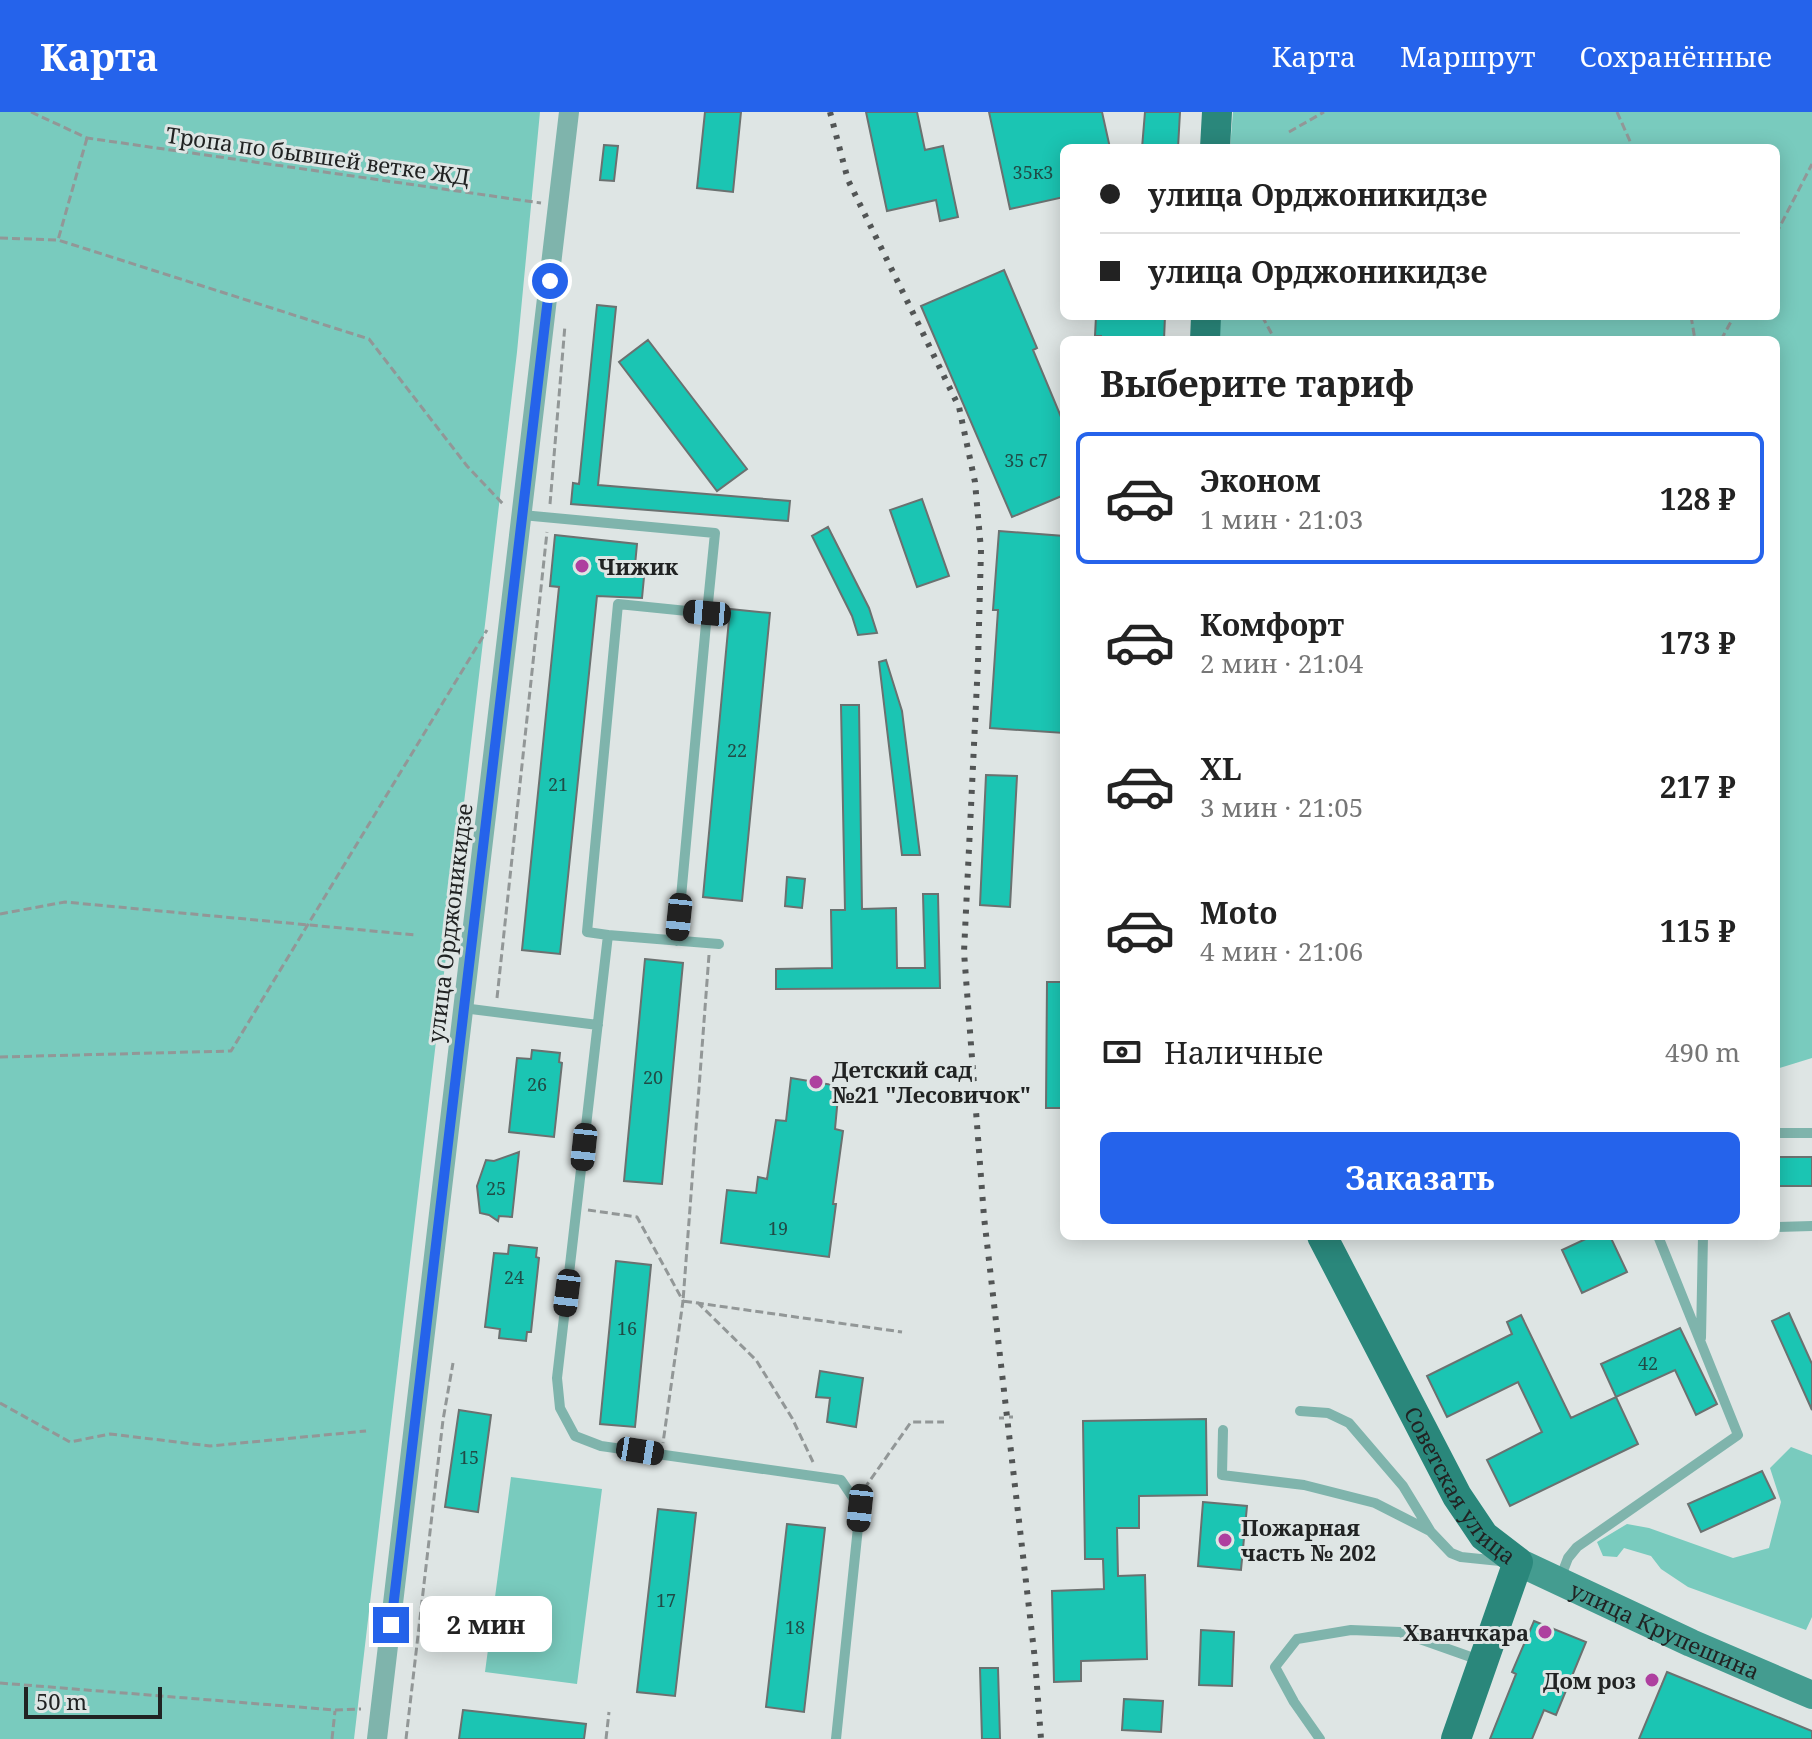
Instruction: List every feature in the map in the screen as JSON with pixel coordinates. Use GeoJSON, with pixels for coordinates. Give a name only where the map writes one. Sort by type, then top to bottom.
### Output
{"type":"FeatureCollection","features":[{"type":"Feature","properties":{"kind":"main road"},"geometry":{"type":"LineString","coordinates":[[1215,144],[1217,112]]}},
{"type":"Feature","properties":{"kind":"main road","name":"Советская улица"},"geometry":{"type":"LineString","coordinates":[[1324,1240],[1457,1496],[1484,1536],[1518,1562],[1456,1739]]}},
{"type":"Feature","properties":{"kind":"main road","name":"улица Крупешина"},"geometry":{"type":"LineString","coordinates":[[1518,1562],[1691,1643],[1812,1695]]}},
{"type":"Feature","properties":{"kind":"street","name":"улица Орджоникидзе"},"geometry":{"type":"LineString","coordinates":[[377,1739],[569,112]]}},
{"type":"Feature","properties":{"kind":"lane"},"geometry":{"type":"LineString","coordinates":[[522,519],[549,517],[715,533],[677,941]]}},
{"type":"Feature","properties":{"kind":"lane"},"geometry":{"type":"LineString","coordinates":[[707,613],[618,604],[587,932],[715,944]]}},
{"type":"Feature","properties":{"kind":"lane"},"geometry":{"type":"LineString","coordinates":[[608,935],[557,1378],[560,1408],[575,1436],[601,1446],[841,1480],[860,1508],[836,1739]]}},
{"type":"Feature","properties":{"kind":"lane"},"geometry":{"type":"LineString","coordinates":[[463,1008],[598,1025]]}},
{"type":"Feature","properties":{"kind":"lane"},"geometry":{"type":"LineString","coordinates":[[1780,1133],[1812,1133]]}},
{"type":"Feature","properties":{"kind":"lane"},"geometry":{"type":"LineString","coordinates":[[1780,1227],[1812,1226]]}},
{"type":"Feature","properties":{"kind":"lane"},"geometry":{"type":"LineString","coordinates":[[1559,1581],[1568,1558],[1577,1547],[1738,1435],[1660,1240]]}},
{"type":"Feature","properties":{"kind":"lane"},"geometry":{"type":"LineString","coordinates":[[1701,1343],[1703,1240]]}},
{"type":"Feature","properties":{"kind":"lane"},"geometry":{"type":"LineString","coordinates":[[1300,1411],[1328,1413],[1349,1423],[1403,1486],[1441,1545],[1461,1557],[1518,1562]]}},
{"type":"Feature","properties":{"kind":"lane"},"geometry":{"type":"LineString","coordinates":[[1223,1430],[1222,1475],[1304,1485],[1375,1503],[1431,1532]]}},
{"type":"Feature","properties":{"kind":"lane"},"geometry":{"type":"LineString","coordinates":[[1320,1739],[1294,1702],[1275,1667],[1297,1639],[1351,1630],[1400,1632],[1484,1662]]}},
{"type":"Feature","properties":{"kind":"path","name":"Тропа по бывшей ветке ЖД"},"geometry":{"type":"LineString","coordinates":[[31,112],[87,138],[559,205]]}},
{"type":"Feature","properties":{"kind":"path"},"geometry":{"type":"LineString","coordinates":[[1289,132],[1324,112]]}},
{"type":"Feature","properties":{"kind":"path"},"geometry":{"type":"LineString","coordinates":[[1617,112],[1631,144]]}},
{"type":"Feature","properties":{"kind":"path"},"geometry":{"type":"LineString","coordinates":[[58,240],[87,138]]}},
{"type":"Feature","properties":{"kind":"path"},"geometry":{"type":"LineString","coordinates":[[1780,226],[1812,164]]}},
{"type":"Feature","properties":{"kind":"path"},"geometry":{"type":"LineString","coordinates":[[0,238],[58,240],[369,339],[467,466],[522,519]]}},
{"type":"Feature","properties":{"kind":"path"},"geometry":{"type":"LineString","coordinates":[[495,1012],[549,517],[565,321]]}},
{"type":"Feature","properties":{"kind":"path"},"geometry":{"type":"LineString","coordinates":[[0,1057],[231,1051],[493,620]]}},
{"type":"Feature","properties":{"kind":"path"},"geometry":{"type":"LineString","coordinates":[[0,914],[65,902],[415,935]]}},
{"type":"Feature","properties":{"kind":"path"},"geometry":{"type":"LineString","coordinates":[[661,1454],[683,1301],[715,944]]}},
{"type":"Feature","properties":{"kind":"path"},"geometry":{"type":"LineString","coordinates":[[577,1209],[637,1217],[683,1301]]}},
{"type":"Feature","properties":{"kind":"path"},"geometry":{"type":"LineString","coordinates":[[683,1301],[902,1332]]}},
{"type":"Feature","properties":{"kind":"path"},"geometry":{"type":"LineString","coordinates":[[697,1302],[756,1360],[792,1418],[820,1477]]}},
{"type":"Feature","properties":{"kind":"path"},"geometry":{"type":"LineString","coordinates":[[406,1739],[443,1420],[453,1363]]}},
{"type":"Feature","properties":{"kind":"path"},"geometry":{"type":"LineString","coordinates":[[0,1403],[70,1442],[110,1434],[210,1446],[366,1431]]}},
{"type":"Feature","properties":{"kind":"path"},"geometry":{"type":"LineString","coordinates":[[855,1501],[911,1422],[944,1422]]}},
{"type":"Feature","properties":{"kind":"path"},"geometry":{"type":"LineString","coordinates":[[0,1683],[335,1710],[381,1708]]}},
{"type":"Feature","properties":{"kind":"path"},"geometry":{"type":"LineString","coordinates":[[332,1739],[335,1710]]}},
{"type":"Feature","properties":{"kind":"path"},"geometry":{"type":"LineString","coordinates":[[606,1739],[609,1712]]}},
{"type":"Feature","properties":{"kind":"green space"},"geometry":{"type":"Polygon","coordinates":[[[0,112],[540,112],[517,352],[354,1739],[0,1739],[0,112]]]}},
{"type":"Feature","properties":{"kind":"green space"},"geometry":{"type":"Polygon","coordinates":[[[1233,112],[1812,112],[1812,1058],[1780,1068],[1780,336],[1216,336],[1218,320],[1780,320],[1780,144],[1230,144],[1233,112]]]}},
{"type":"Feature","properties":{"kind":"green space"},"geometry":{"type":"Polygon","coordinates":[[[1791,1447],[1812,1455],[1812,1617],[1806,1630],[1688,1587],[1661,1569],[1651,1556],[1624,1548],[1617,1557],[1603,1556],[1597,1542],[1627,1524],[1649,1528],[1733,1558],[1769,1548],[1781,1502],[1770,1468],[1791,1447]]]}},
{"type":"Feature","properties":{"kind":"green space"},"geometry":{"type":"Polygon","coordinates":[[[511,1477],[602,1489],[577,1684],[485,1672],[511,1477]]]}},
{"type":"Feature","properties":{"kind":"building"},"geometry":{"type":"Polygon","coordinates":[[[705,112],[741,112],[733,192],[697,188],[705,112]]]}},
{"type":"Feature","properties":{"kind":"building"},"geometry":{"type":"Polygon","coordinates":[[[866,112],[917,112],[925,150],[943,146],[958,217],[940,221],[936,200],[887,211],[866,112]]]}},
{"type":"Feature","properties":{"kind":"building"},"geometry":{"type":"Polygon","coordinates":[[[989,112],[1102,112],[1109,144],[1060,144],[1060,198],[1010,209],[989,112]]]}},
{"type":"Feature","properties":{"kind":"building"},"geometry":{"type":"Polygon","coordinates":[[[1145,112],[1180,112],[1178,144],[1142,144],[1145,112]]]}},
{"type":"Feature","properties":{"kind":"building"},"geometry":{"type":"Polygon","coordinates":[[[604,145],[618,146],[614,181],[600,180],[604,145]]]}},
{"type":"Feature","properties":{"kind":"building"},"geometry":{"type":"Polygon","coordinates":[[[1004,270],[1037,348],[1033,350],[1060,414],[1060,497],[1012,517],[921,306],[1004,270]]]}},
{"type":"Feature","properties":{"kind":"building"},"geometry":{"type":"Polygon","coordinates":[[[597,305],[616,307],[598,485],[790,501],[788,521],[571,504],[573,483],[579,484],[597,305]]]}},
{"type":"Feature","properties":{"kind":"building"},"geometry":{"type":"Polygon","coordinates":[[[1096,320],[1165,320],[1164,336],[1095,336],[1096,320]]]}},
{"type":"Feature","properties":{"kind":"building"},"geometry":{"type":"Polygon","coordinates":[[[648,340],[747,469],[717,491],[619,362],[648,340]]]}},
{"type":"Feature","properties":{"kind":"building"},"geometry":{"type":"Polygon","coordinates":[[[922,499],[949,576],[917,587],[890,510],[922,499]]]}},
{"type":"Feature","properties":{"kind":"building"},"geometry":{"type":"Polygon","coordinates":[[[828,527],[869,608],[877,633],[858,635],[852,616],[812,536],[828,527]]]}},
{"type":"Feature","properties":{"kind":"building"},"geometry":{"type":"Polygon","coordinates":[[[999,531],[1060,536],[1060,733],[990,728],[998,610],[993,610],[999,531]]]}},
{"type":"Feature","properties":{"kind":"building"},"geometry":{"type":"Polygon","coordinates":[[[555,535],[637,544],[634,576],[644,577],[642,598],[597,596],[560,954],[522,950],[559,587],[550,586],[555,535]]]}},
{"type":"Feature","properties":{"kind":"building"},"geometry":{"type":"Polygon","coordinates":[[[730,609],[770,613],[742,901],[703,897],[730,609]]]}},
{"type":"Feature","properties":{"kind":"building"},"geometry":{"type":"Polygon","coordinates":[[[886,660],[902,711],[920,855],[902,855],[879,662],[886,660]]]}},
{"type":"Feature","properties":{"kind":"building"},"geometry":{"type":"Polygon","coordinates":[[[841,705],[859,705],[862,909],[896,908],[897,968],[925,968],[923,894],[938,894],[940,988],[776,989],[776,969],[832,968],[831,910],[845,910],[841,705]]]}},
{"type":"Feature","properties":{"kind":"building"},"geometry":{"type":"Polygon","coordinates":[[[986,775],[1017,776],[1010,907],[980,905],[986,775]]]}},
{"type":"Feature","properties":{"kind":"building"},"geometry":{"type":"Polygon","coordinates":[[[787,877],[805,879],[802,908],[785,906],[787,877]]]}},
{"type":"Feature","properties":{"kind":"building"},"geometry":{"type":"Polygon","coordinates":[[[645,959],[683,963],[662,1184],[624,1181],[645,959]]]}},
{"type":"Feature","properties":{"kind":"building"},"geometry":{"type":"Polygon","coordinates":[[[1047,982],[1060,982],[1060,1108],[1046,1108],[1047,982]]]}},
{"type":"Feature","properties":{"kind":"building"},"geometry":{"type":"Polygon","coordinates":[[[532,1050],[560,1053],[559,1062],[562,1063],[554,1137],[509,1132],[517,1058],[531,1059],[532,1050]]]}},
{"type":"Feature","properties":{"kind":"building"},"geometry":{"type":"Polygon","coordinates":[[[791,1078],[839,1086],[835,1129],[843,1131],[829,1257],[721,1243],[727,1190],[756,1193],[758,1177],[767,1179],[776,1120],[786,1121],[791,1078]]]}},
{"type":"Feature","properties":{"kind":"building"},"geometry":{"type":"Polygon","coordinates":[[[519,1152],[512,1217],[499,1216],[498,1221],[480,1213],[477,1186],[486,1160],[494,1161],[519,1152]]]}},
{"type":"Feature","properties":{"kind":"building"},"geometry":{"type":"Polygon","coordinates":[[[1780,1157],[1812,1157],[1812,1186],[1780,1186],[1780,1157]]]}},
{"type":"Feature","properties":{"kind":"building"},"geometry":{"type":"Polygon","coordinates":[[[1583,1240],[1612,1240],[1627,1272],[1582,1293],[1562,1250],[1583,1240]]]}},
{"type":"Feature","properties":{"kind":"building"},"geometry":{"type":"Polygon","coordinates":[[[509,1245],[537,1248],[536,1257],[539,1258],[531,1332],[527,1332],[526,1341],[499,1338],[500,1329],[485,1327],[494,1253],[508,1254],[509,1245]]]}},
{"type":"Feature","properties":{"kind":"building"},"geometry":{"type":"Polygon","coordinates":[[[616,1261],[651,1265],[635,1427],[600,1424],[616,1261]]]}},
{"type":"Feature","properties":{"kind":"building"},"geometry":{"type":"Polygon","coordinates":[[[1789,1313],[1812,1364],[1812,1410],[1772,1321],[1789,1313]]]}},
{"type":"Feature","properties":{"kind":"building"},"geometry":{"type":"Polygon","coordinates":[[[1521,1315],[1571,1418],[1616,1397],[1638,1444],[1510,1506],[1487,1460],[1542,1432],[1518,1382],[1447,1417],[1427,1376],[1512,1334],[1507,1322],[1521,1315]]]}},
{"type":"Feature","properties":{"kind":"building"},"geometry":{"type":"Polygon","coordinates":[[[1680,1328],[1717,1404],[1696,1415],[1675,1370],[1616,1397],[1601,1364],[1680,1328]]]}},
{"type":"Feature","properties":{"kind":"building"},"geometry":{"type":"Polygon","coordinates":[[[820,1371],[863,1378],[856,1427],[827,1422],[830,1398],[816,1397],[820,1371]]]}},
{"type":"Feature","properties":{"kind":"building"},"geometry":{"type":"Polygon","coordinates":[[[459,1410],[491,1415],[478,1512],[445,1507],[459,1410]]]}},
{"type":"Feature","properties":{"kind":"building"},"geometry":{"type":"Polygon","coordinates":[[[1206,1419],[1207,1495],[1139,1496],[1139,1528],[1117,1528],[1118,1576],[1145,1575],[1147,1659],[1081,1661],[1081,1681],[1054,1682],[1052,1591],[1104,1589],[1103,1559],[1085,1559],[1083,1421],[1206,1419]]]}},
{"type":"Feature","properties":{"kind":"building"},"geometry":{"type":"Polygon","coordinates":[[[1762,1471],[1775,1498],[1701,1532],[1688,1504],[1762,1471]]]}},
{"type":"Feature","properties":{"kind":"building"},"geometry":{"type":"Polygon","coordinates":[[[1203,1502],[1247,1506],[1241,1570],[1198,1566],[1203,1502]]]}},
{"type":"Feature","properties":{"kind":"building"},"geometry":{"type":"Polygon","coordinates":[[[658,1509],[696,1513],[675,1696],[637,1692],[658,1509]]]}},
{"type":"Feature","properties":{"kind":"building"},"geometry":{"type":"Polygon","coordinates":[[[787,1524],[825,1528],[804,1712],[766,1707],[787,1524]]]}},
{"type":"Feature","properties":{"kind":"building"},"geometry":{"type":"Polygon","coordinates":[[[1534,1621],[1586,1642],[1556,1715],[1544,1710],[1532,1739],[1490,1739],[1516,1674],[1512,1672],[1534,1621]]]}},
{"type":"Feature","properties":{"kind":"building"},"geometry":{"type":"Polygon","coordinates":[[[1201,1630],[1234,1632],[1232,1686],[1199,1685],[1201,1630]]]}},
{"type":"Feature","properties":{"kind":"building"},"geometry":{"type":"Polygon","coordinates":[[[980,1668],[998,1668],[1000,1739],[982,1739],[980,1668]]]}},
{"type":"Feature","properties":{"kind":"building"},"geometry":{"type":"Polygon","coordinates":[[[1667,1672],[1812,1731],[1812,1739],[1639,1739],[1667,1672]]]}},
{"type":"Feature","properties":{"kind":"building"},"geometry":{"type":"Polygon","coordinates":[[[1124,1699],[1163,1701],[1161,1732],[1122,1730],[1124,1699]]]}},
{"type":"Feature","properties":{"kind":"building"},"geometry":{"type":"Polygon","coordinates":[[[463,1710],[586,1724],[584,1739],[459,1739],[463,1710]]]}},
{"type":"Feature","properties":{"kind":"railway"},"geometry":{"type":"LineString","coordinates":[[830,112],[848,180],[959,407],[975,482],[981,550],[964,952],[984,1217],[1035,1660],[1041,1739]]}},
{"type":"Feature","properties":{"kind":"place","name":"Чижик"},"geometry":{"type":"Point","coordinates":[582,566]}},
{"type":"Feature","properties":{"kind":"place","name":"Детский сад №21 \"Лесовичок\""},"geometry":{"type":"Point","coordinates":[816,1082]}},
{"type":"Feature","properties":{"kind":"place","name":"Пожарная часть № 202"},"geometry":{"type":"Point","coordinates":[1225,1540]}},
{"type":"Feature","properties":{"kind":"place","name":"Хванчкара"},"geometry":{"type":"Point","coordinates":[1545,1632]}},
{"type":"Feature","properties":{"kind":"place","name":"Дом роз"},"geometry":{"type":"Point","coordinates":[1652,1680]}},
{"type":"Feature","properties":{"kind":"route"},"geometry":{"type":"LineString","coordinates":[[391,1625],[550,281]]}}]}
